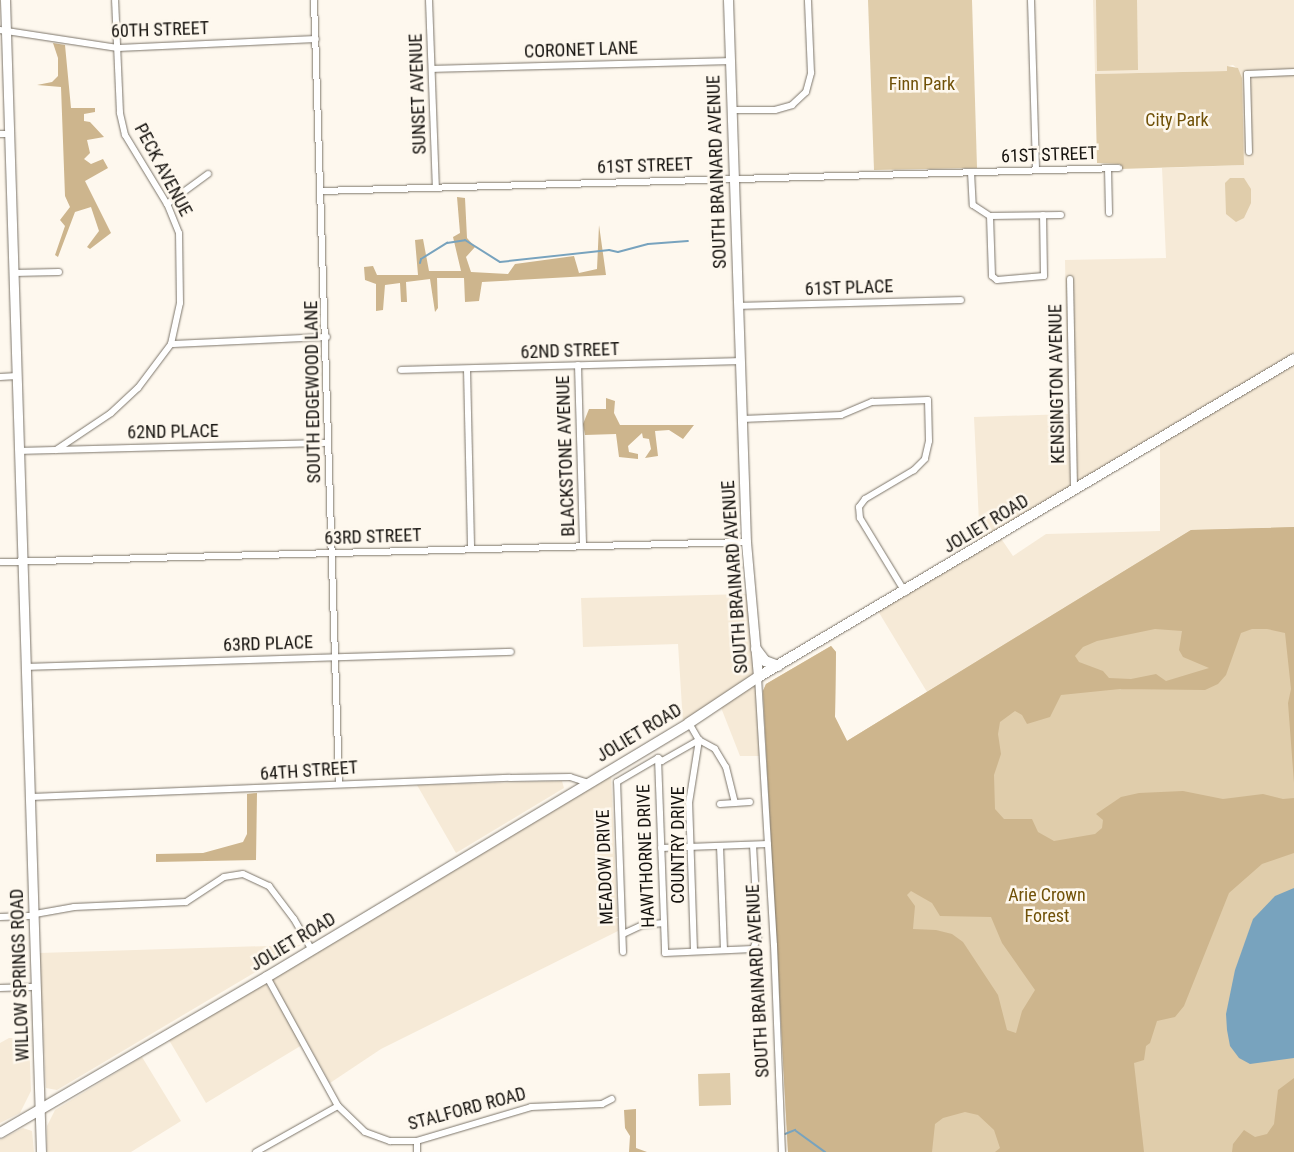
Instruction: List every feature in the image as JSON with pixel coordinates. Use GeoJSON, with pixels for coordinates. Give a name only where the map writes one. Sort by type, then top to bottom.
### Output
{"type":"FeatureCollection","features":[{"type":"Feature","properties":{"kind":"main road","name":"JOLIET ROAD"},"geometry":{"type":"LineString","coordinates":[[0,1133],[267,977],[689,723],[758,677],[905,592],[1074,488],[1294,359]]}},
{"type":"Feature","properties":{"kind":"main road"},"geometry":{"type":"LineString","coordinates":[[756,649],[765,661],[778,666]]}},
{"type":"Feature","properties":{"kind":"street","name":"WILLOW SPRINGS ROAD"},"geometry":{"type":"LineString","coordinates":[[5,0],[3,30],[5,134],[14,273],[41,1152]]}},
{"type":"Feature","properties":{"kind":"street","name":"PECK AVENUE"},"geometry":{"type":"LineString","coordinates":[[56,450],[111,413],[138,388],[171,344],[180,303],[182,264],[179,233],[167,204],[125,135],[120,113],[114,0]]}},
{"type":"Feature","properties":{"kind":"street","name":"SOUTH EDGEWOOD LANE"},"geometry":{"type":"LineString","coordinates":[[314,0],[327,337],[328,443],[340,783]]}},
{"type":"Feature","properties":{"kind":"street","name":"SUNSET AVENUE"},"geometry":{"type":"LineString","coordinates":[[429,0],[436,188]]}},
{"type":"Feature","properties":{"kind":"street","name":"SOUTH BRAINARD AVENUE"},"geometry":{"type":"LineString","coordinates":[[728,0],[746,542],[756,649],[768,844],[782,1152]]}},
{"type":"Feature","properties":{"kind":"street"},"geometry":{"type":"LineString","coordinates":[[732,110],[775,110],[792,105],[806,92],[811,72],[808,0]]}},
{"type":"Feature","properties":{"kind":"street"},"geometry":{"type":"LineString","coordinates":[[1031,0],[1036,170]]}},
{"type":"Feature","properties":{"kind":"street","name":"60TH STREET"},"geometry":{"type":"LineString","coordinates":[[3,30],[89,46],[118,48],[316,39]]}},
{"type":"Feature","properties":{"kind":"street","name":"CORONET LANE"},"geometry":{"type":"LineString","coordinates":[[432,69],[730,61]]}},
{"type":"Feature","properties":{"kind":"street"},"geometry":{"type":"LineString","coordinates":[[1249,152],[1247,74],[1294,72]]}},
{"type":"Feature","properties":{"kind":"street"},"geometry":{"type":"LineString","coordinates":[[1108,168],[1110,213]]}},
{"type":"Feature","properties":{"kind":"street","name":"61ST STREET"},"geometry":{"type":"LineString","coordinates":[[321,191],[1119,168]]}},
{"type":"Feature","properties":{"kind":"street"},"geometry":{"type":"LineString","coordinates":[[971,172],[973,205],[990,216],[1060,215]]}},
{"type":"Feature","properties":{"kind":"street"},"geometry":{"type":"LineString","coordinates":[[167,204],[208,174]]}},
{"type":"Feature","properties":{"kind":"street"},"geometry":{"type":"LineString","coordinates":[[990,216],[992,276],[997,280],[1044,276],[1043,216]]}},
{"type":"Feature","properties":{"kind":"street"},"geometry":{"type":"LineString","coordinates":[[14,273],[59,272]]}},
{"type":"Feature","properties":{"kind":"street","name":"KENSINGTON AVENUE"},"geometry":{"type":"LineString","coordinates":[[1070,279],[1074,488]]}},
{"type":"Feature","properties":{"kind":"street","name":"61ST PLACE"},"geometry":{"type":"LineString","coordinates":[[738,306],[961,300]]}},
{"type":"Feature","properties":{"kind":"street"},"geometry":{"type":"LineString","coordinates":[[171,344],[327,337]]}},
{"type":"Feature","properties":{"kind":"street","name":"62ND STREET"},"geometry":{"type":"LineString","coordinates":[[401,370],[740,361]]}},
{"type":"Feature","properties":{"kind":"street","name":"BLACKSTONE AVENUE"},"geometry":{"type":"LineString","coordinates":[[578,365],[583,546]]}},
{"type":"Feature","properties":{"kind":"street"},"geometry":{"type":"LineString","coordinates":[[467,369],[471,549]]}},
{"type":"Feature","properties":{"kind":"street"},"geometry":{"type":"LineString","coordinates":[[0,377],[17,376]]}},
{"type":"Feature","properties":{"kind":"street"},"geometry":{"type":"LineString","coordinates":[[742,419],[841,415],[872,402],[928,400],[929,441],[925,459],[914,470],[865,499],[859,507],[860,518],[905,592]]}},
{"type":"Feature","properties":{"kind":"street","name":"62ND PLACE"},"geometry":{"type":"LineString","coordinates":[[20,451],[328,443]]}},
{"type":"Feature","properties":{"kind":"street","name":"63RD STREET"},"geometry":{"type":"LineString","coordinates":[[0,562],[746,542]]}},
{"type":"Feature","properties":{"kind":"street","name":"63RD PLACE"},"geometry":{"type":"LineString","coordinates":[[27,667],[511,652]]}},
{"type":"Feature","properties":{"kind":"street"},"geometry":{"type":"LineString","coordinates":[[689,723],[699,740],[715,749],[726,767],[735,803]]}},
{"type":"Feature","properties":{"kind":"street"},"geometry":{"type":"LineString","coordinates":[[658,758],[662,761],[699,740]]}},
{"type":"Feature","properties":{"kind":"street","name":"COUNTRY DRIVE"},"geometry":{"type":"LineString","coordinates":[[694,951],[689,804],[699,740]]}},
{"type":"Feature","properties":{"kind":"street","name":"MEADOW DRIVE"},"geometry":{"type":"LineString","coordinates":[[623,952],[617,782],[658,758]]}},
{"type":"Feature","properties":{"kind":"street","name":"HAWTHORNE DRIVE"},"geometry":{"type":"LineString","coordinates":[[658,758],[665,952],[694,951]]}},
{"type":"Feature","properties":{"kind":"street","name":"64TH STREET"},"geometry":{"type":"LineString","coordinates":[[31,796],[306,788],[340,783],[570,777],[588,783]]}},
{"type":"Feature","properties":{"kind":"street"},"geometry":{"type":"LineString","coordinates":[[720,804],[750,802]]}},
{"type":"Feature","properties":{"kind":"street"},"geometry":{"type":"LineString","coordinates":[[661,848],[768,844]]}},
{"type":"Feature","properties":{"kind":"street"},"geometry":{"type":"LineString","coordinates":[[694,951],[753,949],[758,937],[753,845]]}},
{"type":"Feature","properties":{"kind":"street"},"geometry":{"type":"LineString","coordinates":[[720,846],[724,950]]}},
{"type":"Feature","properties":{"kind":"street"},"geometry":{"type":"LineString","coordinates":[[0,917],[35,915],[74,907],[186,902],[224,877],[244,874],[268,886],[294,919],[312,950]]}},
{"type":"Feature","properties":{"kind":"street"},"geometry":{"type":"LineString","coordinates":[[623,934],[642,925],[664,923]]}},
{"type":"Feature","properties":{"kind":"street","name":"STALFORD ROAD"},"geometry":{"type":"LineString","coordinates":[[267,977],[338,1106],[365,1132],[390,1142],[417,1141],[515,1110],[602,1104],[612,1099]]}},
{"type":"Feature","properties":{"kind":"street"},"geometry":{"type":"LineString","coordinates":[[0,988],[37,988]]}},
{"type":"Feature","properties":{"kind":"street"},"geometry":{"type":"LineString","coordinates":[[256,1152],[338,1106]]}},
{"type":"Feature","properties":{"kind":"street"},"geometry":{"type":"LineString","coordinates":[[417,1141],[417,1152]]}},
{"type":"Feature","properties":{"kind":"shaded area"},"geometry":{"type":"Polygon","coordinates":[[[1093,0],[1294,0],[1294,358],[980,544],[974,417],[1068,414],[1065,260],[1166,258],[1162,168],[1244,165],[1239,70],[1233,65],[1228,66],[1227,71],[1095,74],[1093,0]]]}},
{"type":"Feature","properties":{"kind":"shaded area"},"geometry":{"type":"Polygon","coordinates":[[[1294,365],[1294,527],[1191,530],[927,692],[878,611],[1000,537],[1013,556],[1046,534],[1160,531],[1160,444],[1294,365]]]}},
{"type":"Feature","properties":{"kind":"shaded area"},"geometry":{"type":"Polygon","coordinates":[[[748,594],[757,676],[683,723],[678,644],[583,647],[581,598],[748,594]]]}},
{"type":"Feature","properties":{"kind":"shaded area"},"geometry":{"type":"Polygon","coordinates":[[[757,680],[760,756],[740,756],[720,705],[757,680]]]}},
{"type":"Feature","properties":{"kind":"shaded area"},"geometry":{"type":"Polygon","coordinates":[[[611,774],[618,931],[381,1049],[330,1083],[271,978],[611,774]]]}},
{"type":"Feature","properties":{"kind":"shaded area"},"geometry":{"type":"Polygon","coordinates":[[[562,781],[564,788],[456,853],[417,785],[562,781]]]}},
{"type":"Feature","properties":{"kind":"shaded area"},"geometry":{"type":"Polygon","coordinates":[[[301,945],[57,1090],[46,1088],[39,953],[301,945]]]}},
{"type":"Feature","properties":{"kind":"shaded area"},"geometry":{"type":"Polygon","coordinates":[[[265,982],[302,1045],[206,1103],[169,1040],[265,982]]]}},
{"type":"Feature","properties":{"kind":"shaded area"},"geometry":{"type":"Polygon","coordinates":[[[9,1038],[29,1038],[31,1091],[20,1113],[0,1123],[0,1043],[9,1038]]]}},
{"type":"Feature","properties":{"kind":"shaded area"},"geometry":{"type":"Polygon","coordinates":[[[142,1057],[181,1121],[131,1152],[47,1152],[47,1126],[55,1110],[142,1057]]]}},
{"type":"Feature","properties":{"kind":"shaded area"},"geometry":{"type":"Polygon","coordinates":[[[23,1128],[32,1131],[34,1152],[0,1152],[0,1140],[23,1128]]]}},
{"type":"Feature","properties":{"kind":"green space","name":"Finn Park"},"geometry":{"type":"Polygon","coordinates":[[[868,0],[972,0],[977,168],[874,170],[868,0]]]}},
{"type":"Feature","properties":{"kind":"green space"},"geometry":{"type":"Polygon","coordinates":[[[1096,0],[1137,0],[1138,70],[1097,71],[1096,0]]]}},
{"type":"Feature","properties":{"kind":"green space"},"geometry":{"type":"Polygon","coordinates":[[[53,43],[65,45],[71,108],[95,108],[95,112],[84,114],[84,121],[90,122],[104,137],[87,140],[90,153],[84,159],[91,164],[103,159],[108,168],[85,181],[111,233],[90,249],[87,247],[99,231],[91,207],[75,212],[58,257],[55,255],[65,226],[60,220],[70,207],[65,196],[61,87],[37,85],[52,82],[58,76],[58,58],[53,43]]]}},
{"type":"Feature","properties":{"kind":"green space","name":"City Park"},"geometry":{"type":"Polygon","coordinates":[[[1227,66],[1238,68],[1242,78],[1244,165],[1120,169],[1120,164],[1097,163],[1095,74],[1227,71],[1227,66]]]}},
{"type":"Feature","properties":{"kind":"green space"},"geometry":{"type":"Polygon","coordinates":[[[1230,178],[1244,178],[1251,189],[1251,203],[1244,218],[1236,222],[1226,214],[1225,183],[1230,178]]]}},
{"type":"Feature","properties":{"kind":"green space"},"geometry":{"type":"Polygon","coordinates":[[[457,197],[465,198],[467,238],[475,247],[466,257],[471,272],[508,274],[515,264],[574,256],[579,273],[597,269],[599,225],[606,275],[482,282],[479,301],[465,302],[464,278],[437,278],[438,308],[435,312],[430,279],[406,282],[407,302],[401,302],[400,283],[385,285],[383,310],[376,311],[376,284],[365,280],[364,267],[373,266],[377,275],[418,275],[415,240],[423,239],[429,271],[461,271],[453,237],[460,233],[457,197]]]}},
{"type":"Feature","properties":{"kind":"green space"},"geometry":{"type":"Polygon","coordinates":[[[606,398],[615,401],[614,413],[620,425],[694,425],[683,439],[669,430],[655,431],[658,456],[645,458],[651,449],[649,439],[643,438],[642,433],[628,446],[629,452],[638,454],[638,459],[619,457],[616,434],[585,435],[583,424],[589,409],[606,409],[606,398]]]}},
{"type":"Feature","properties":{"kind":"green space","name":"Arie Crown Forest"},"geometry":{"type":"Polygon","coordinates":[[[1294,527],[1294,1152],[788,1152],[763,691],[766,684],[831,646],[836,652],[835,717],[847,741],[1191,530],[1294,527]]]}},
{"type":"Feature","properties":{"kind":"green space","name":"Arie Crown Forest"},"geometry":{"type":"Polygon","coordinates":[[[1294,527],[1294,783],[1288,703],[1291,689],[1285,633],[1267,629],[1252,629],[1241,633],[1226,675],[1218,684],[1205,690],[1120,689],[1061,695],[1050,717],[1027,724],[1022,715],[1015,711],[1000,722],[998,734],[1001,754],[994,775],[995,809],[1004,819],[1032,819],[1038,832],[1054,841],[1095,834],[1102,828],[1103,820],[1096,814],[1121,797],[1139,793],[1183,791],[1223,799],[1263,794],[1283,799],[1294,798],[1294,853],[1262,864],[1229,893],[1184,1006],[1175,1017],[1157,1021],[1150,1043],[1146,1046],[1144,1060],[1134,1063],[1144,1152],[995,1152],[1000,1148],[994,1130],[978,1115],[965,1112],[943,1118],[935,1124],[932,1152],[788,1152],[763,691],[766,684],[831,646],[836,652],[835,717],[847,741],[1191,530],[1294,527]],[[1155,629],[1097,641],[1083,647],[1075,656],[1079,662],[1103,671],[1109,678],[1131,679],[1156,674],[1166,681],[1209,668],[1183,657],[1179,650],[1182,631],[1155,629]],[[911,891],[907,895],[915,906],[913,929],[936,930],[952,934],[963,942],[998,995],[1007,1030],[1016,1033],[1022,1011],[1035,990],[1002,943],[991,917],[940,916],[932,903],[911,891]]]}},
{"type":"Feature","properties":{"kind":"green space"},"geometry":{"type":"Polygon","coordinates":[[[257,793],[256,860],[156,862],[156,854],[203,853],[243,842],[247,834],[247,794],[257,793]]]}},
{"type":"Feature","properties":{"kind":"green space"},"geometry":{"type":"Polygon","coordinates":[[[730,1073],[731,1105],[699,1106],[698,1074],[730,1073]]]}},
{"type":"Feature","properties":{"kind":"green space"},"geometry":{"type":"Polygon","coordinates":[[[1294,1078],[1294,1152],[1232,1152],[1233,1144],[1244,1130],[1255,1137],[1267,1134],[1274,1124],[1278,1090],[1294,1078]]]}},
{"type":"Feature","properties":{"kind":"green space"},"geometry":{"type":"Polygon","coordinates":[[[636,1109],[636,1148],[647,1152],[629,1152],[630,1136],[625,1128],[624,1110],[636,1109]]]}},
{"type":"Feature","properties":{"kind":"water"},"geometry":{"type":"Polygon","coordinates":[[[1294,888],[1294,1058],[1250,1064],[1239,1058],[1230,1046],[1227,1030],[1226,1014],[1235,970],[1253,919],[1275,896],[1294,888]]]}},
{"type":"Feature","properties":{"kind":"waterway"},"geometry":{"type":"LineString","coordinates":[[420,263],[421,259],[447,243],[465,240],[500,262],[609,250],[618,252],[648,244],[688,241]]}},
{"type":"Feature","properties":{"kind":"waterway"},"geometry":{"type":"LineString","coordinates":[[785,1134],[795,1130]]}},
{"type":"Feature","properties":{"kind":"waterway"},"geometry":{"type":"LineString","coordinates":[[796,1131],[825,1152]]}}]}
